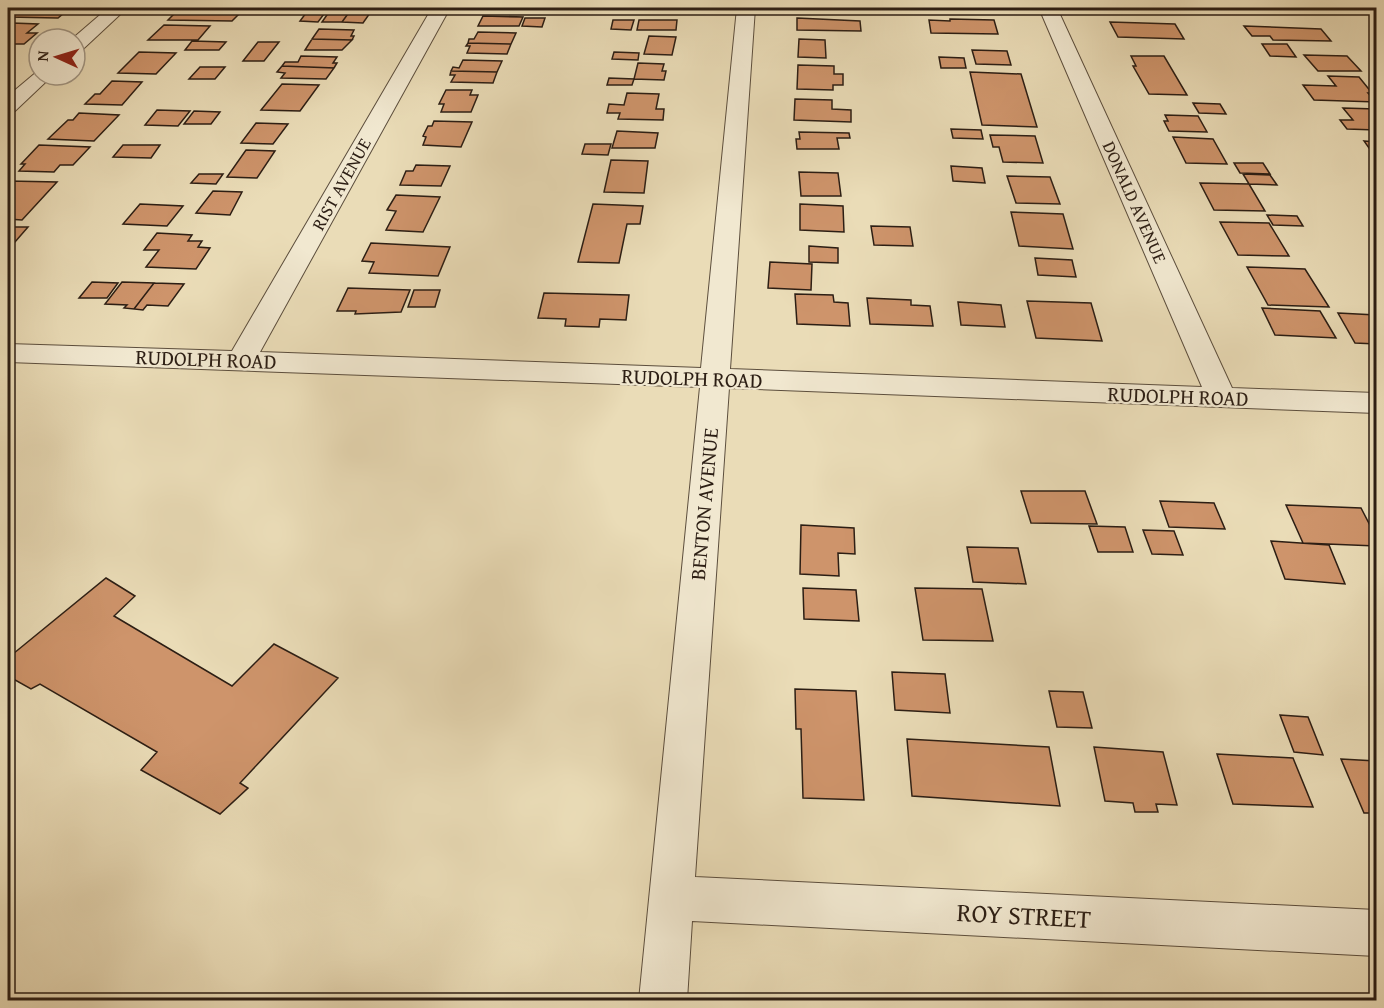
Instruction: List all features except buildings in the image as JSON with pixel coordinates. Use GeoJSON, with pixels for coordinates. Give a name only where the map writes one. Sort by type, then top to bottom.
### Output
{"type":"FeatureCollection","features":[{"type":"Feature","properties":{"kind":"street"},"geometry":{"type":"LineString","coordinates":[[87,35],[118,8]]}},
{"type":"Feature","properties":{"kind":"street","name":"RIST AVENUE"},"geometry":{"type":"LineString","coordinates":[[242,360],[441,8]]}},
{"type":"Feature","properties":{"kind":"street","name":"BENTON AVENUE"},"geometry":{"type":"LineString","coordinates":[[663,1000],[746,8]]}},
{"type":"Feature","properties":{"kind":"street","name":"DONALD AVENUE"},"geometry":{"type":"LineString","coordinates":[[1048,8],[1221,397]]}},
{"type":"Feature","properties":{"kind":"street"},"geometry":{"type":"LineString","coordinates":[[1302,8],[1354,8],[1373,17]]}},
{"type":"Feature","properties":{"kind":"street"},"geometry":{"type":"LineString","coordinates":[[8,107],[30,87]]}},
{"type":"Feature","properties":{"kind":"street","name":"RUDOLPH ROAD"},"geometry":{"type":"LineString","coordinates":[[8,353],[1377,403]]}},
{"type":"Feature","properties":{"kind":"street","name":"ROY STREET"},"geometry":{"type":"LineString","coordinates":[[671,898],[1377,933]]}}]}
